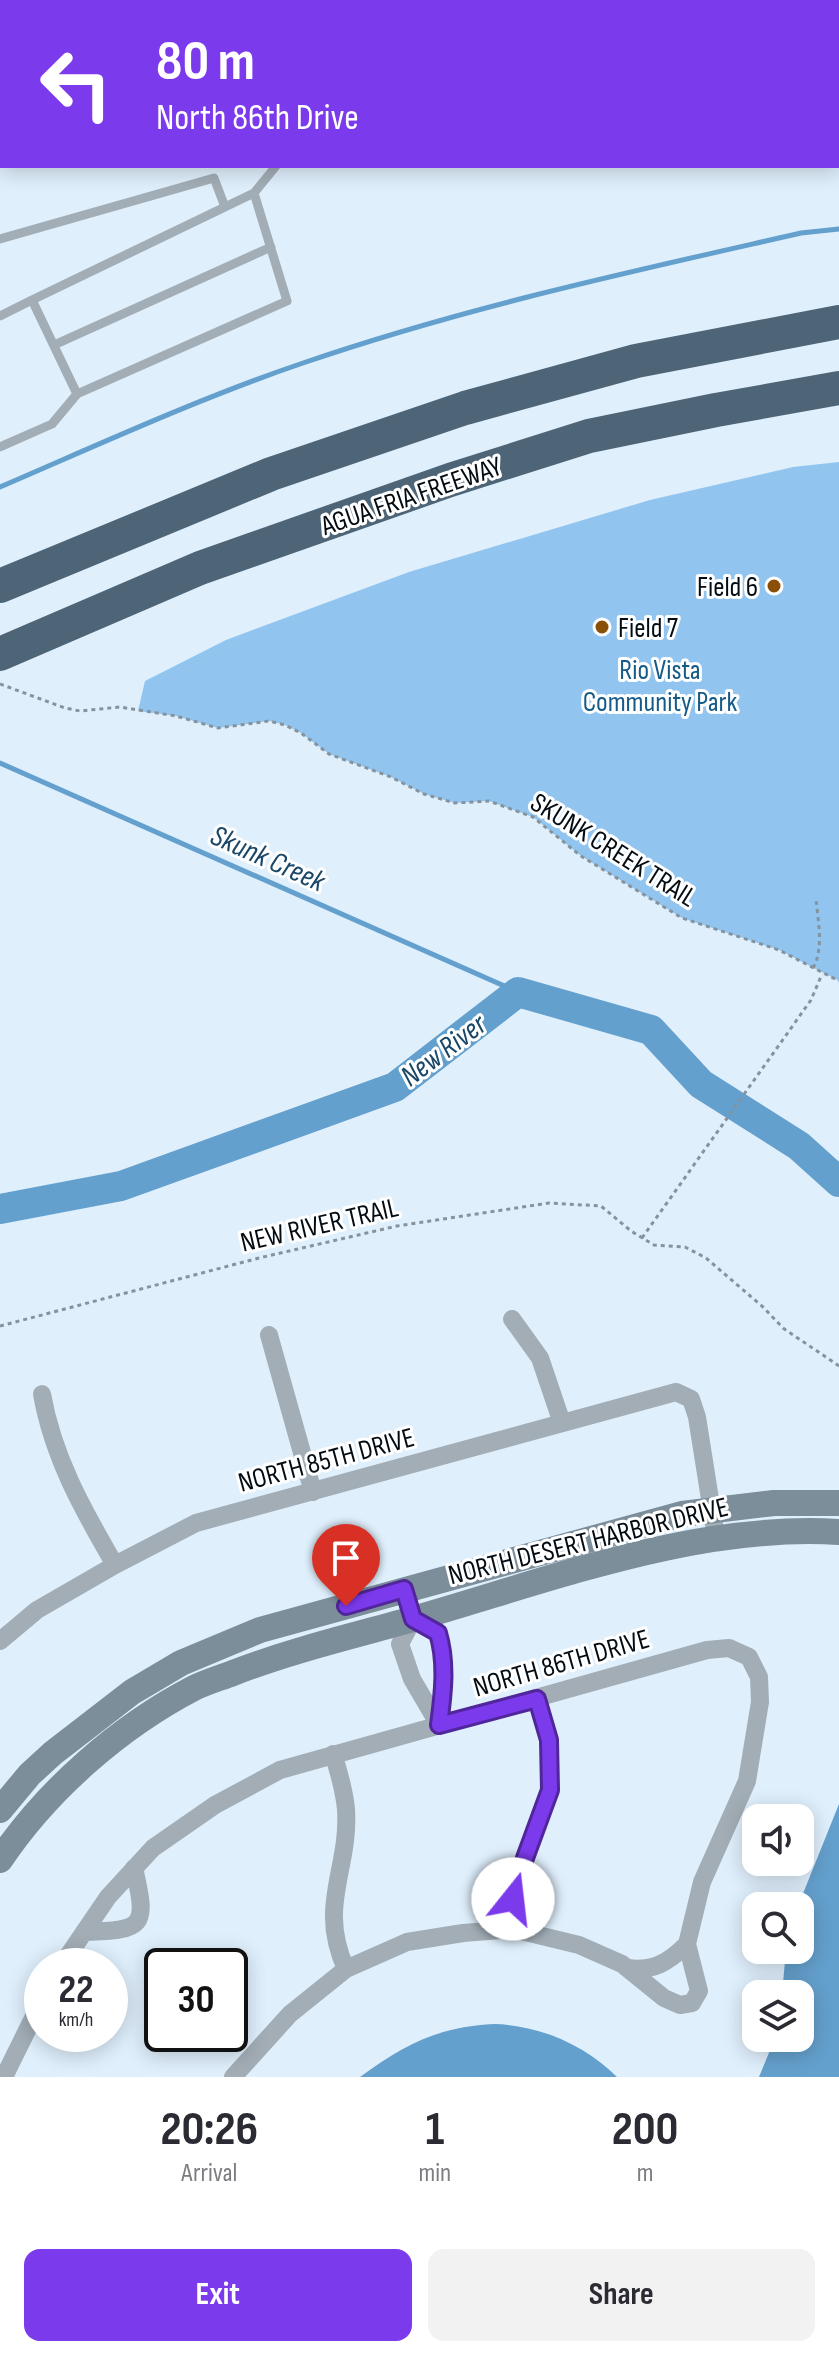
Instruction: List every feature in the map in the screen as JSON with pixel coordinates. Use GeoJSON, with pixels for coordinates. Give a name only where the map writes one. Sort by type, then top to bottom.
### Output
{"type":"FeatureCollection","features":[{"type":"Feature","properties":{"kind":"highway"},"geometry":{"type":"LineString","coordinates":[[0,586],[271,474],[465,408],[636,361],[839,322]]}},
{"type":"Feature","properties":{"kind":"highway","name":"AGUA FRIA FREEWAY"},"geometry":{"type":"LineString","coordinates":[[0,654],[200,568],[450,480],[589,436],[839,388]]}},
{"type":"Feature","properties":{"kind":"street"},"geometry":{"type":"LineString","coordinates":[[512,1319],[540,1358],[562,1423]]}},
{"type":"Feature","properties":{"kind":"street"},"geometry":{"type":"LineString","coordinates":[[269,1335],[313,1492]]}},
{"type":"Feature","properties":{"kind":"street","name":"NORTH 85TH DRIVE"},"geometry":{"type":"LineString","coordinates":[[0,1641],[37,1610],[196,1523],[676,1392],[691,1399],[697,1417],[712,1509]]}},
{"type":"Feature","properties":{"kind":"street"},"geometry":{"type":"LineString","coordinates":[[42,1394],[48,1430],[64,1471],[115,1565]]}},
{"type":"Feature","properties":{"kind":"street","name":"NORTH DESERT HARBOR DRIVE"},"geometry":{"type":"LineString","coordinates":[[0,1810],[30,1774],[87,1724],[132,1692],[181,1663],[260,1630],[682,1514],[774,1503],[839,1503]]}},
{"type":"Feature","properties":{"kind":"street"},"geometry":{"type":"LineString","coordinates":[[712,1509],[716,1537]]}},
{"type":"Feature","properties":{"kind":"street","name":"NORTH DESERT HARBOR DRIVE"},"geometry":{"type":"LineString","coordinates":[[0,1860],[45,1803],[74,1774],[127,1732],[194,1688],[269,1659],[612,1562],[716,1537],[775,1530],[839,1532]]}},
{"type":"Feature","properties":{"kind":"street"},"geometry":{"type":"LineString","coordinates":[[404,1589],[413,1619],[438,1633],[444,1672],[439,1725]]}},
{"type":"Feature","properties":{"kind":"street"},"geometry":{"type":"LineString","coordinates":[[413,1619],[400,1644],[412,1679],[439,1725]]}},
{"type":"Feature","properties":{"kind":"street","name":"NORTH 86TH DRIVE"},"geometry":{"type":"LineString","coordinates":[[73,1948],[108,1897],[153,1848],[215,1805],[280,1770],[707,1650],[729,1648],[749,1657],[759,1677],[760,1702],[747,1781],[702,1882],[687,1944]]}},
{"type":"Feature","properties":{"kind":"street"},"geometry":{"type":"LineString","coordinates":[[412,1679],[444,1672]]}},
{"type":"Feature","properties":{"kind":"street"},"geometry":{"type":"LineString","coordinates":[[513,1929],[513,1899],[550,1790],[549,1740],[537,1699]]}},
{"type":"Feature","properties":{"kind":"street"},"geometry":{"type":"LineString","coordinates":[[333,1754],[342,1782],[346,1811],[332,1917],[336,1947],[346,1969]]}},
{"type":"Feature","properties":{"kind":"street"},"geometry":{"type":"LineString","coordinates":[[84,1932],[114,1932],[130,1928],[137,1920],[143,1908],[134,1868]]}},
{"type":"Feature","properties":{"kind":"street"},"geometry":{"type":"LineString","coordinates":[[233,2077],[290,2014],[346,1969],[407,1942],[513,1929],[579,1945],[626,1968],[664,1998],[680,2005],[692,2003],[699,1991],[687,1944]]}},
{"type":"Feature","properties":{"kind":"street"},"geometry":{"type":"LineString","coordinates":[[626,1968],[642,1970],[657,1967],[673,1958],[687,1944]]}},
{"type":"Feature","properties":{"kind":"street"},"geometry":{"type":"LineString","coordinates":[[4,2077],[24,2036]]}},
{"type":"Feature","properties":{"kind":"lane"},"geometry":{"type":"LineString","coordinates":[[0,316],[254,193],[274,168]]}},
{"type":"Feature","properties":{"kind":"lane"},"geometry":{"type":"LineString","coordinates":[[0,239],[214,178],[225,207]]}},
{"type":"Feature","properties":{"kind":"lane"},"geometry":{"type":"LineString","coordinates":[[0,447],[52,424],[77,394],[287,301],[254,193]]}},
{"type":"Feature","properties":{"kind":"lane"},"geometry":{"type":"LineString","coordinates":[[54,345],[271,247]]}},
{"type":"Feature","properties":{"kind":"lane"},"geometry":{"type":"LineString","coordinates":[[32,300],[77,394]]}},
{"type":"Feature","properties":{"kind":"path","name":"SKUNK CREEK TRAIL"},"geometry":{"type":"LineString","coordinates":[[0,684],[80,711],[120,707],[176,716],[218,728],[269,721],[285,725],[329,754],[391,777],[424,794],[455,803],[489,801],[533,817],[581,856],[682,918],[779,950],[839,981]]}},
{"type":"Feature","properties":{"kind":"path"},"geometry":{"type":"LineString","coordinates":[[813,968],[820,929],[816,899]]}},
{"type":"Feature","properties":{"kind":"path"},"geometry":{"type":"LineString","coordinates":[[642,1238],[811,1000],[822,974]]}},
{"type":"Feature","properties":{"kind":"path","name":"NEW RIVER TRAIL"},"geometry":{"type":"LineString","coordinates":[[0,1326],[230,1265],[397,1226],[549,1203],[601,1206],[654,1245],[685,1247],[706,1258],[783,1328],[839,1366]]}},
{"type":"Feature","properties":{"kind":"green space","name":"Rio Vista Community Park"},"geometry":{"type":"Polygon","coordinates":[[[839,462],[839,981],[779,950],[682,918],[581,856],[533,817],[489,801],[455,803],[424,794],[391,777],[329,754],[285,725],[269,721],[218,728],[176,716],[138,711],[145,681],[226,640],[409,572],[650,500],[793,467],[839,462]]]}},
{"type":"Feature","properties":{"kind":"shaded area"},"geometry":{"type":"Polygon","coordinates":[[[839,1804],[839,2077],[759,2077],[769,2052],[814,2052],[814,1980],[783,1980],[785,1964],[814,1964],[814,1892],[804,1892],[810,1876],[814,1876],[814,1866],[839,1804]]]}},
{"type":"Feature","properties":{"kind":"shaded area"},"geometry":{"type":"Polygon","coordinates":[[[494,2024],[528,2028],[560,2039],[591,2055],[617,2077],[360,2077],[423,2039],[456,2029],[494,2024]]]}},
{"type":"Feature","properties":{"kind":"waterway"},"geometry":{"type":"LineString","coordinates":[[0,487],[226,391],[364,343],[488,307],[613,276],[801,233],[839,229]]}},
{"type":"Feature","properties":{"kind":"waterway","name":"Skunk Creek"},"geometry":{"type":"LineString","coordinates":[[0,763],[518,992]]}},
{"type":"Feature","properties":{"kind":"waterway","name":"New River"},"geometry":{"type":"LineString","coordinates":[[0,1209],[121,1186],[395,1087],[518,992],[651,1030],[701,1084],[799,1146],[839,1182]]}},
{"type":"Feature","properties":{"kind":"place","name":"Field 6"},"geometry":{"type":"Point","coordinates":[774,586]}},
{"type":"Feature","properties":{"kind":"place","name":"Field 7"},"geometry":{"type":"Point","coordinates":[602,627]}},
{"type":"Feature","properties":{"kind":"route"},"geometry":{"type":"LineString","coordinates":[[346,1606],[404,1589],[413,1619],[438,1633],[444,1672],[439,1725],[537,1699],[549,1740],[550,1790],[513,1899]]}}]}
